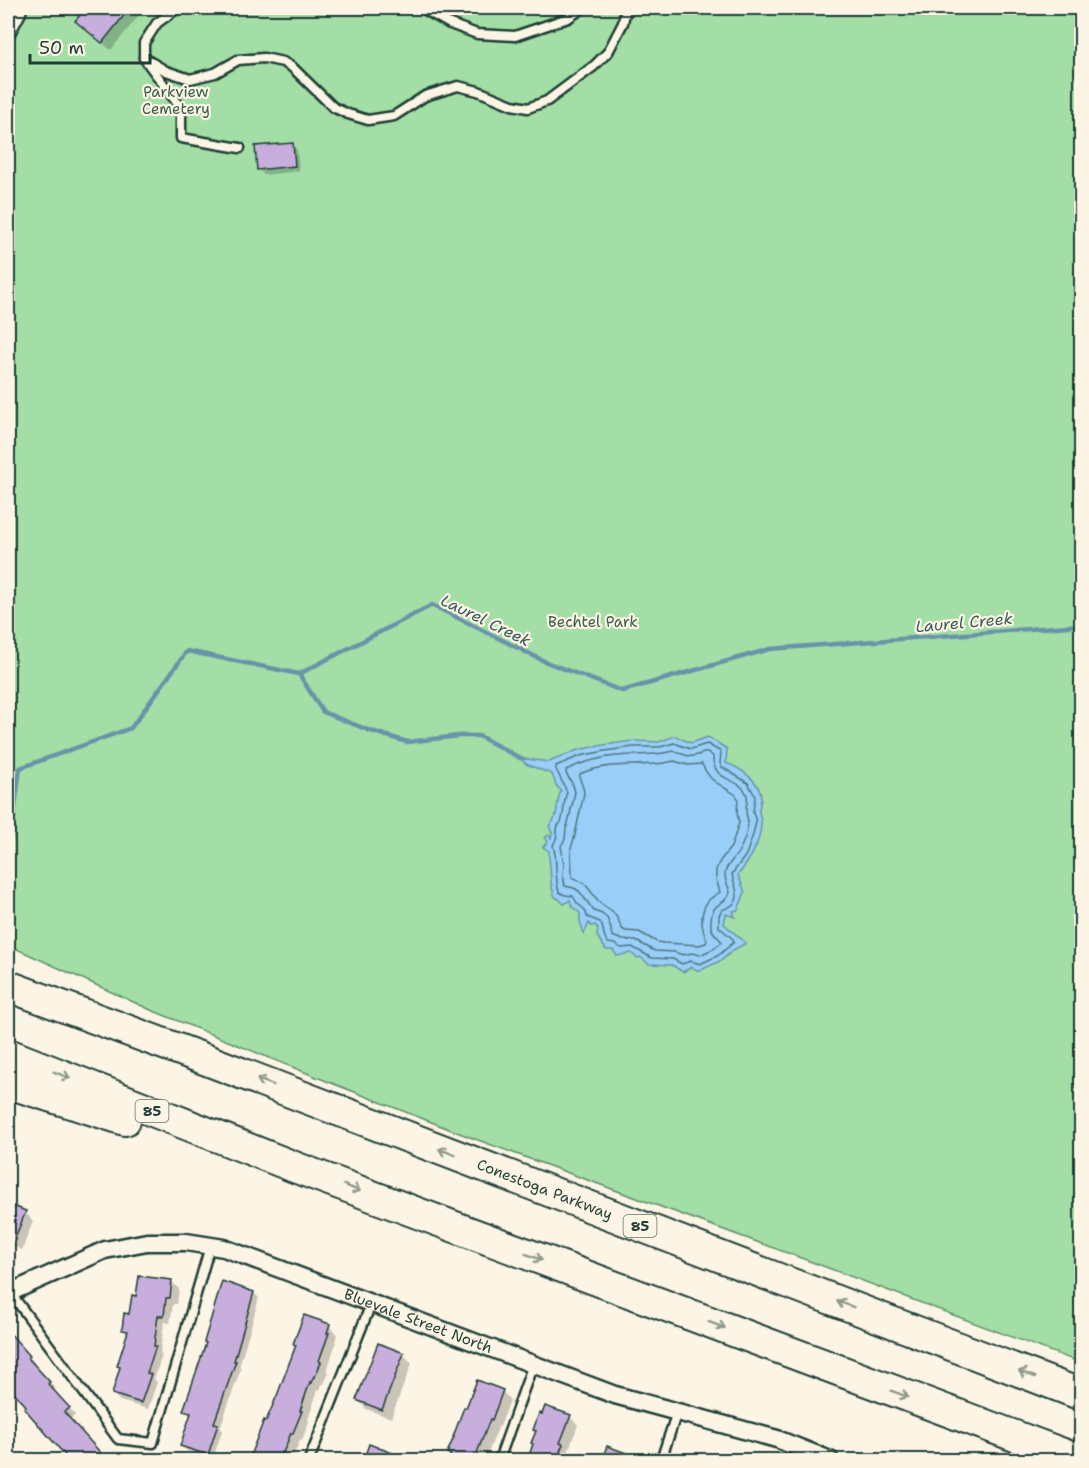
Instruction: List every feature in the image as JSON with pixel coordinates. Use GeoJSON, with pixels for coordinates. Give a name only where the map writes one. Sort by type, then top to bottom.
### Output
{"type":"FeatureCollection","features":[{"type":"Feature","properties":{"kind":"highway"},"geometry":{"type":"LineString","coordinates":[[8,964],[199,1057]]}},
{"type":"Feature","properties":{"kind":"highway","name":"Conestoga Parkway"},"geometry":{"type":"LineString","coordinates":[[8,986],[1082,1395]]}},
{"type":"Feature","properties":{"kind":"highway","name":"85"},"geometry":{"type":"LineString","coordinates":[[8,1054],[297,1168],[1079,1461]]}},
{"type":"Feature","properties":{"kind":"highway"},"geometry":{"type":"LineString","coordinates":[[8,1083],[150,1127],[297,1168]]}},
{"type":"Feature","properties":{"kind":"street","name":"Bluevale Street North"},"geometry":{"type":"LineString","coordinates":[[9,1292],[105,1250],[147,1242],[186,1242],[224,1248],[615,1395],[777,1439],[808,1456],[830,1461]]}},
{"type":"Feature","properties":{"kind":"lane"},"geometry":{"type":"LineString","coordinates":[[8,37],[22,8]]}},
{"type":"Feature","properties":{"kind":"lane"},"geometry":{"type":"LineString","coordinates":[[178,8],[157,23],[144,43],[144,58],[181,108],[181,138],[240,148]]}},
{"type":"Feature","properties":{"kind":"lane"},"geometry":{"type":"LineString","coordinates":[[422,8],[450,24],[477,34],[515,36],[568,18],[583,8]]}},
{"type":"Feature","properties":{"kind":"lane"},"geometry":{"type":"LineString","coordinates":[[144,58],[166,71],[190,79],[215,73],[238,60],[264,58],[283,62],[333,107],[368,120],[394,116],[425,96],[458,86],[478,91],[512,105],[528,108],[548,101],[594,66],[608,52],[623,23],[626,8]]}},
{"type":"Feature","properties":{"kind":"lane"},"geometry":{"type":"LineString","coordinates":[[9,1292],[118,1439],[153,1443],[210,1246]]}},
{"type":"Feature","properties":{"kind":"lane"},"geometry":{"type":"LineString","coordinates":[[309,1461],[371,1304]]}},
{"type":"Feature","properties":{"kind":"lane"},"geometry":{"type":"LineString","coordinates":[[499,1461],[533,1364]]}},
{"type":"Feature","properties":{"kind":"lane"},"geometry":{"type":"LineString","coordinates":[[661,1461],[677,1412]]}},
{"type":"Feature","properties":{"kind":"green space","name":"Bechtel Park"},"geometry":{"type":"Polygon","coordinates":[[[8,8],[1081,8],[1081,1363],[467,1136],[151,1010],[8,945],[8,8]]]}},
{"type":"Feature","properties":{"kind":"water"},"geometry":{"type":"Polygon","coordinates":[[[675,736],[691,743],[708,737],[727,749],[726,763],[743,772],[753,781],[761,797],[759,838],[750,858],[738,875],[745,892],[738,910],[733,911],[735,917],[726,914],[724,924],[746,943],[733,950],[722,960],[699,971],[691,967],[683,972],[672,965],[649,964],[631,953],[617,956],[613,950],[606,950],[597,936],[598,929],[589,923],[584,934],[580,913],[572,907],[570,900],[564,904],[555,897],[551,886],[549,851],[543,847],[548,841],[545,838],[548,835],[551,838],[552,833],[549,826],[555,818],[561,791],[552,774],[526,764],[520,758],[549,762],[578,750],[633,741],[659,742],[675,736]]]}},
{"type":"Feature","properties":{"kind":"building"},"geometry":{"type":"Polygon","coordinates":[[[86,8],[130,8],[102,43],[75,21],[86,8]]]}},
{"type":"Feature","properties":{"kind":"building"},"geometry":{"type":"Polygon","coordinates":[[[293,143],[295,166],[257,170],[255,146],[293,143]]]}},
{"type":"Feature","properties":{"kind":"building"},"geometry":{"type":"Polygon","coordinates":[[[8,1204],[26,1211],[8,1255],[8,1204]]]}},
{"type":"Feature","properties":{"kind":"building"},"geometry":{"type":"Polygon","coordinates":[[[139,1276],[172,1280],[170,1298],[166,1298],[164,1316],[158,1316],[154,1346],[156,1346],[147,1373],[151,1374],[141,1403],[112,1394],[120,1367],[117,1366],[128,1331],[122,1330],[124,1313],[129,1314],[132,1295],[136,1296],[139,1276]]]}},
{"type":"Feature","properties":{"kind":"building"},"geometry":{"type":"Polygon","coordinates":[[[222,1281],[254,1292],[234,1361],[236,1361],[214,1423],[218,1424],[208,1455],[180,1446],[191,1413],[183,1411],[206,1343],[204,1342],[222,1281]]]}},
{"type":"Feature","properties":{"kind":"building"},"geometry":{"type":"Polygon","coordinates":[[[304,1315],[330,1324],[319,1361],[321,1362],[315,1377],[310,1382],[293,1433],[278,1461],[248,1461],[264,1420],[266,1421],[278,1393],[296,1345],[293,1344],[304,1315]]]}},
{"type":"Feature","properties":{"kind":"building"},"geometry":{"type":"Polygon","coordinates":[[[8,1331],[50,1382],[48,1384],[70,1408],[64,1412],[108,1461],[70,1461],[24,1408],[26,1406],[8,1385],[8,1331]]]}},
{"type":"Feature","properties":{"kind":"building"},"geometry":{"type":"Polygon","coordinates":[[[378,1343],[404,1353],[382,1410],[356,1400],[378,1343]]]}},
{"type":"Feature","properties":{"kind":"building"},"geometry":{"type":"Polygon","coordinates":[[[477,1380],[503,1390],[474,1461],[448,1461],[451,1454],[447,1453],[477,1380]]]}},
{"type":"Feature","properties":{"kind":"building"},"geometry":{"type":"Polygon","coordinates":[[[545,1406],[571,1415],[560,1443],[563,1444],[556,1461],[527,1461],[536,1431],[533,1430],[539,1413],[542,1414],[545,1406]]]}},
{"type":"Feature","properties":{"kind":"building"},"geometry":{"type":"Polygon","coordinates":[[[369,1444],[408,1459],[408,1461],[363,1461],[369,1444]]]}},
{"type":"Feature","properties":{"kind":"building"},"geometry":{"type":"Polygon","coordinates":[[[607,1446],[643,1459],[643,1461],[611,1461],[603,1457],[607,1446]]]}},
{"type":"Feature","properties":{"kind":"waterway","name":"Laurel Creek"},"geometry":{"type":"LineString","coordinates":[[8,856],[20,768],[131,728],[187,651],[299,674],[432,605],[546,662],[622,691],[770,649],[1082,625]]}},
{"type":"Feature","properties":{"kind":"waterway"},"geometry":{"type":"LineString","coordinates":[[299,674],[323,712],[368,730],[407,742],[479,736],[520,758]]}},
{"type":"Feature","properties":{"kind":"park label","name":"Parkview Cemetery"},"geometry":{"type":"Point","coordinates":[176,100]}}]}
